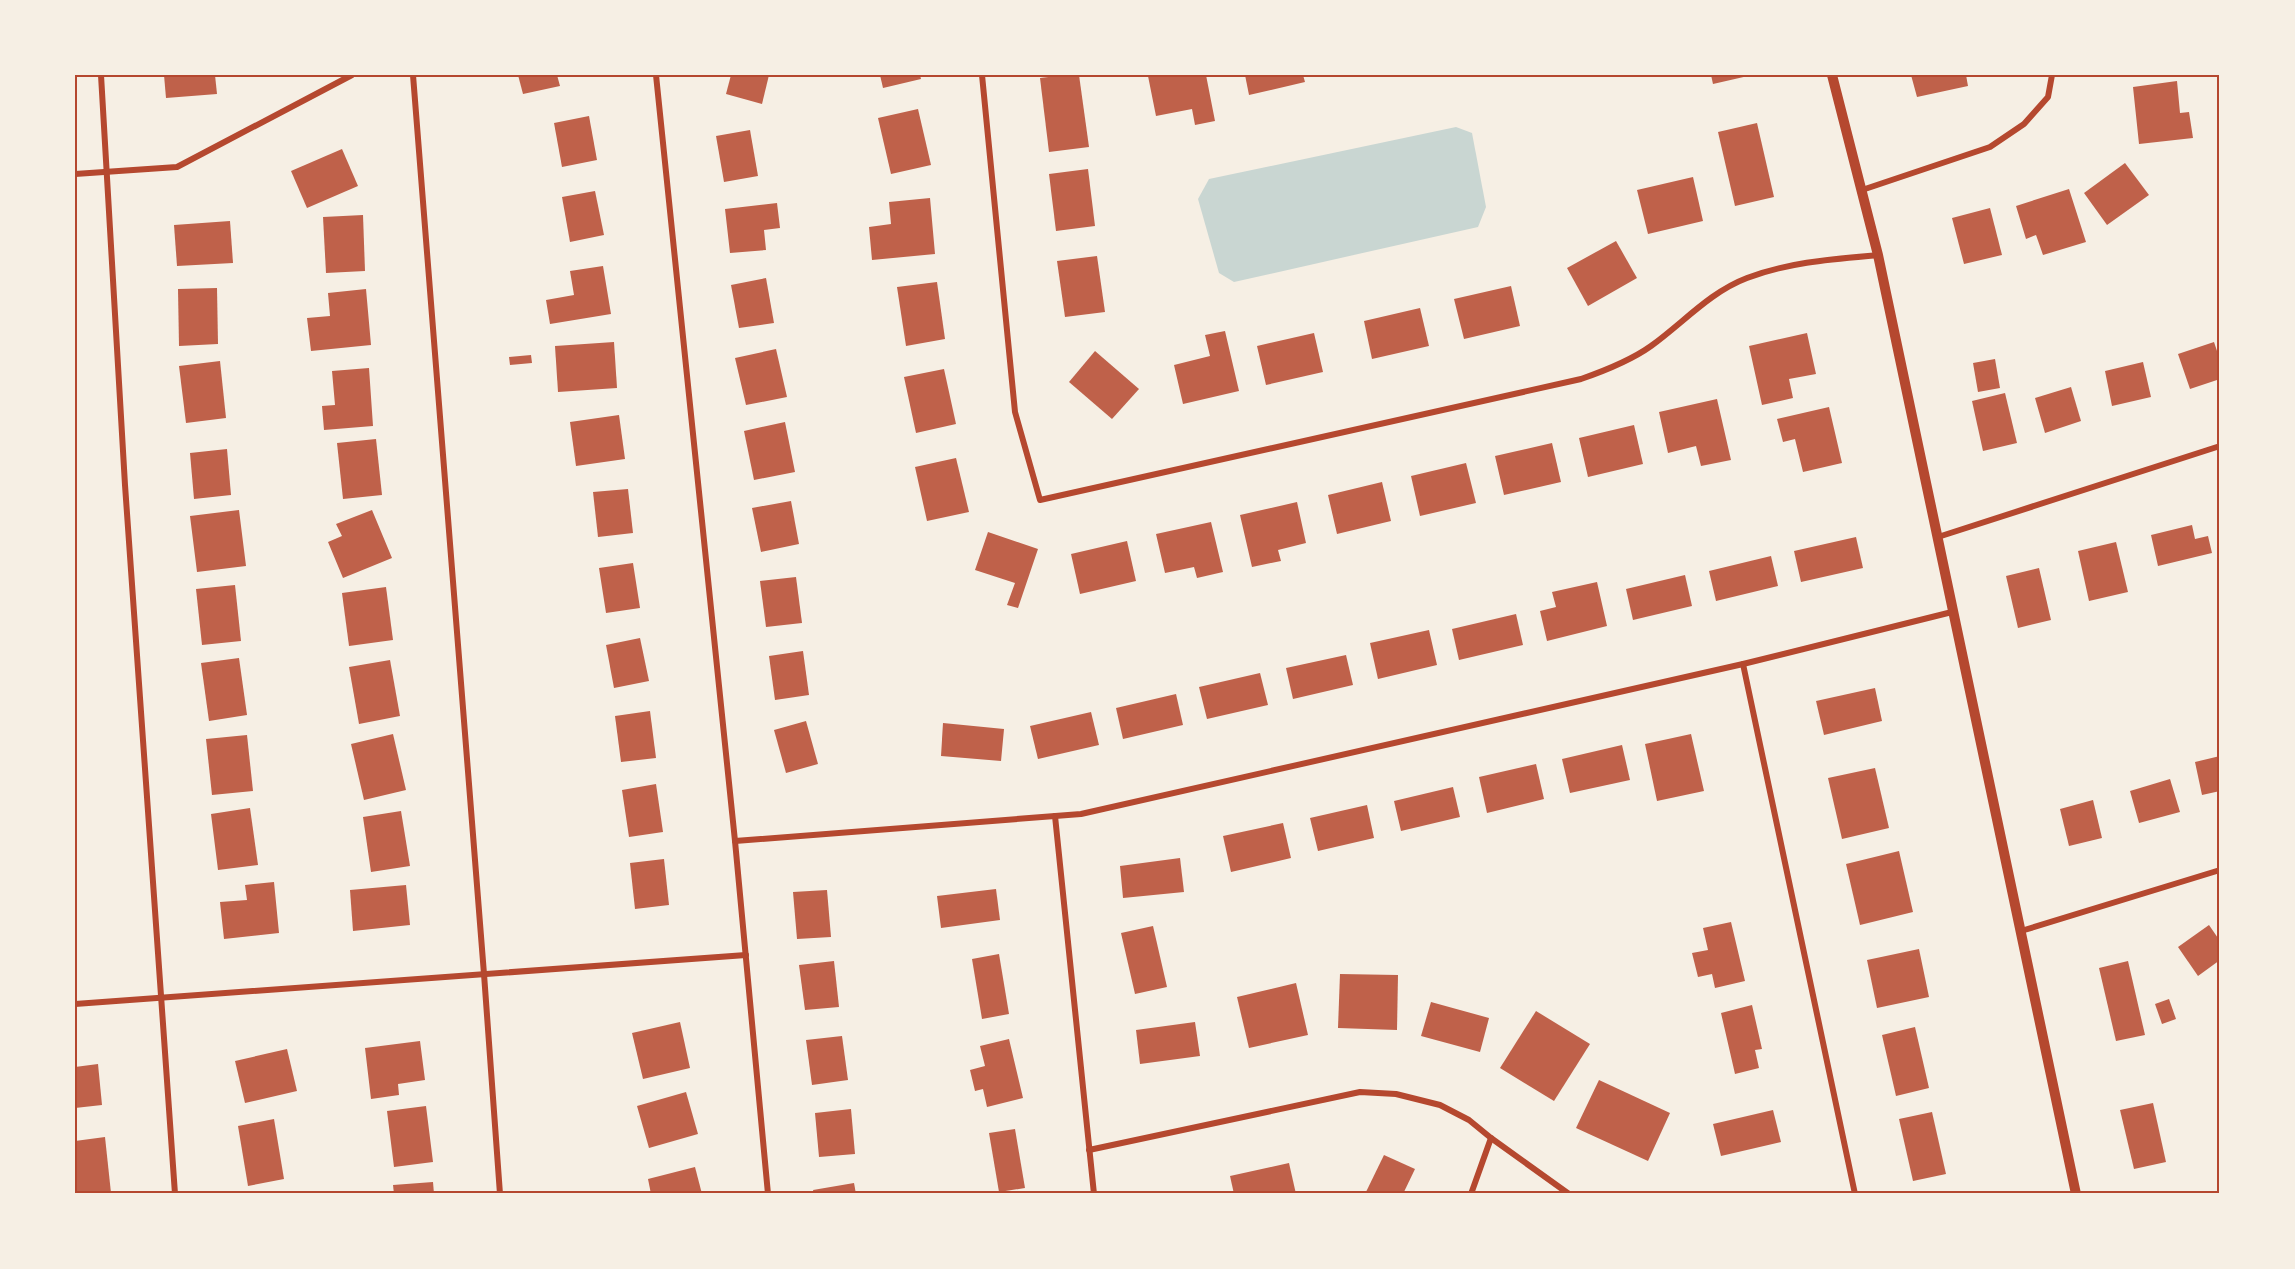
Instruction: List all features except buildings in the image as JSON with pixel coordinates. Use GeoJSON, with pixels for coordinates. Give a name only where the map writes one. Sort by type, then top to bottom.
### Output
{"type":"FeatureCollection","features":[{"type":"Feature","properties":{"kind":"street"},"geometry":{"type":"LineString","coordinates":[[100,75],[125,486],[176,1194]]}},
{"type":"Feature","properties":{"kind":"street"},"geometry":{"type":"LineString","coordinates":[[75,174],[177,167],[352,75]]}},
{"type":"Feature","properties":{"kind":"street"},"geometry":{"type":"LineString","coordinates":[[413,75],[500,1194]]}},
{"type":"Feature","properties":{"kind":"street"},"geometry":{"type":"LineString","coordinates":[[656,75],[735,841],[768,1194]]}},
{"type":"Feature","properties":{"kind":"street"},"geometry":{"type":"LineString","coordinates":[[982,75],[1015,412],[1040,500],[1581,379],[1604,371],[1650,347],[1701,305],[1747,278],[1814,261],[1878,255]]}},
{"type":"Feature","properties":{"kind":"street"},"geometry":{"type":"LineString","coordinates":[[1832,75],[1878,255],[2076,1194]]}},
{"type":"Feature","properties":{"kind":"street"},"geometry":{"type":"LineString","coordinates":[[1862,190],[1990,147],[2024,124],[2048,98],[2052,75]]}},
{"type":"Feature","properties":{"kind":"street"},"geometry":{"type":"LineString","coordinates":[[1938,537],[2220,446]]}},
{"type":"Feature","properties":{"kind":"street"},"geometry":{"type":"LineString","coordinates":[[735,841],[1081,814],[1743,664],[1952,612]]}},
{"type":"Feature","properties":{"kind":"street"},"geometry":{"type":"LineString","coordinates":[[1743,664],[1855,1193],[1847,1194]]}},
{"type":"Feature","properties":{"kind":"street"},"geometry":{"type":"LineString","coordinates":[[1055,816],[1094,1194]]}},
{"type":"Feature","properties":{"kind":"street"},"geometry":{"type":"LineString","coordinates":[[2021,931],[2220,870]]}},
{"type":"Feature","properties":{"kind":"street"},"geometry":{"type":"LineString","coordinates":[[75,1004],[746,955]]}},
{"type":"Feature","properties":{"kind":"street"},"geometry":{"type":"LineString","coordinates":[[1089,1150],[1360,1092],[1396,1094],[1440,1105],[1469,1120],[1569,1194]]}},
{"type":"Feature","properties":{"kind":"street"},"geometry":{"type":"LineString","coordinates":[[1471,1194],[1491,1138]]}},
{"type":"Feature","properties":{"kind":"shaded area"},"geometry":{"type":"Polygon","coordinates":[[[1456,127],[1472,133],[1486,207],[1478,227],[1234,282],[1219,273],[1198,199],[1209,179],[1456,127]]]}}]}
